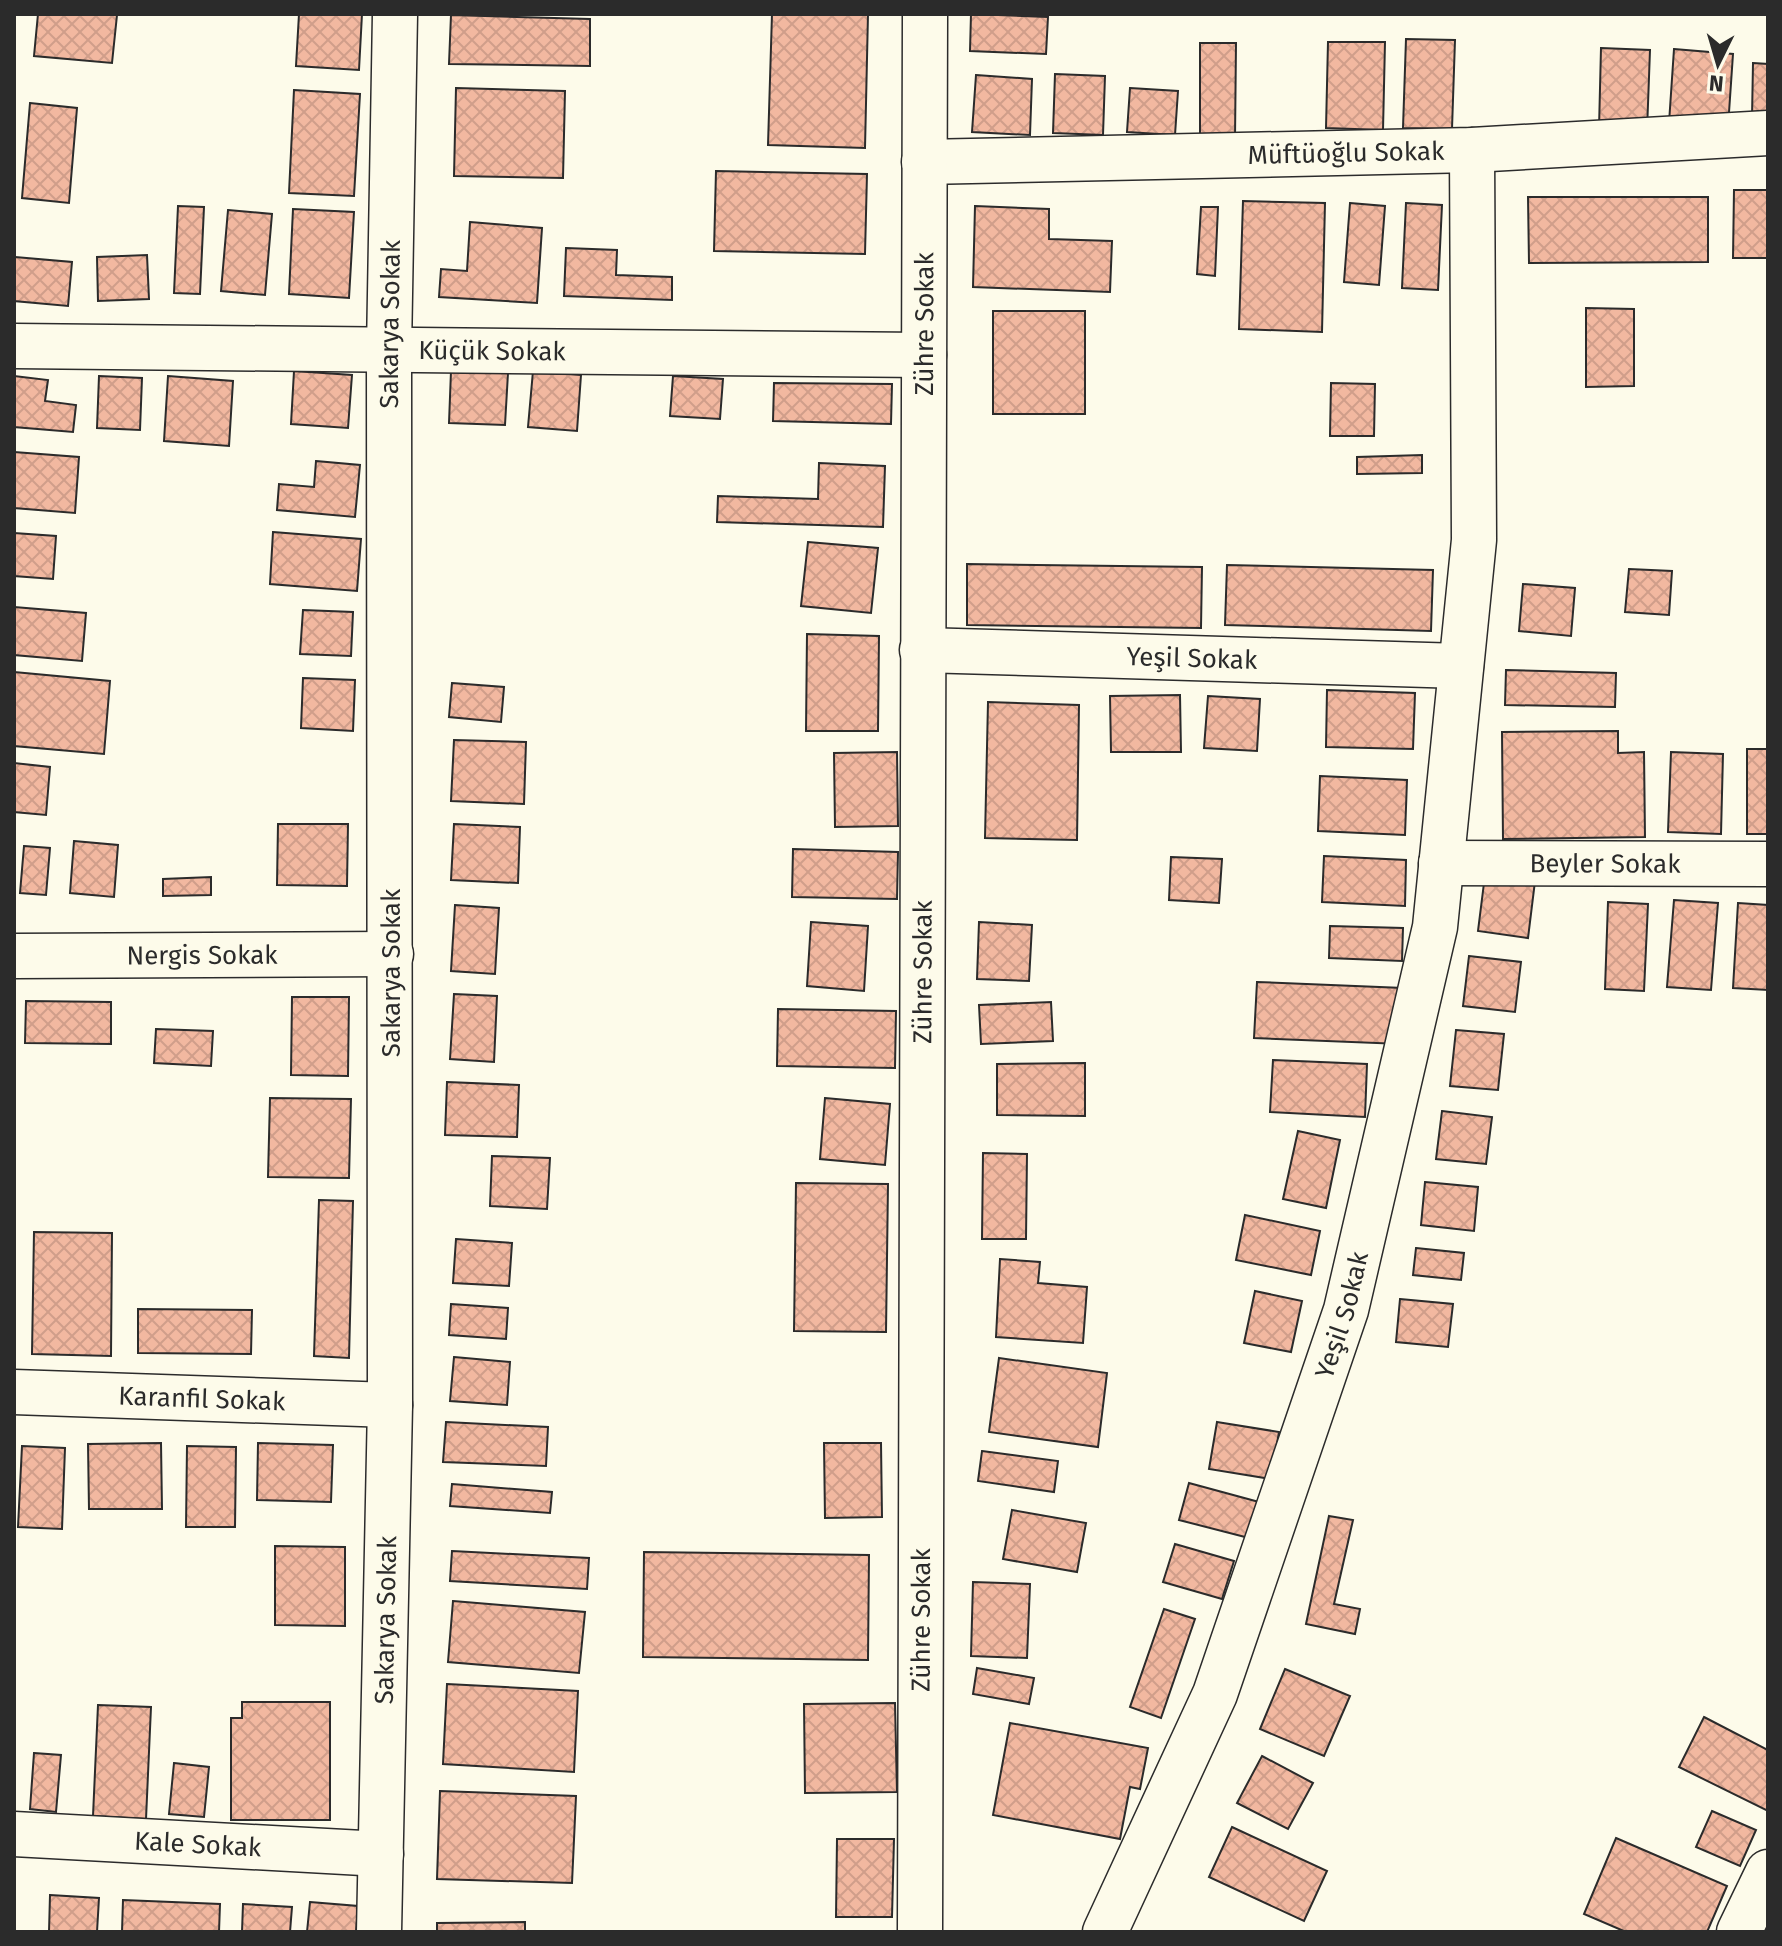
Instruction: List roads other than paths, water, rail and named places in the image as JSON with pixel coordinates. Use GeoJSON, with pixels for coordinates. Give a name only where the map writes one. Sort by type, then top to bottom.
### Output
{"type":"FeatureCollection","features":[{"type":"Feature","properties":{"kind":"street","name":"Sakarya Sokak"},"geometry":{"type":"LineString","coordinates":[[379,1932],[390,1405],[389,350],[395,14]]}},
{"type":"Feature","properties":{"kind":"street","name":"Zühre Sokak"},"geometry":{"type":"LineString","coordinates":[[920,1932],[925,14]]}},
{"type":"Feature","properties":{"kind":"street","name":"Müftüoğlu Sokak"},"geometry":{"type":"LineString","coordinates":[[924,162],[1472,150],[1768,133]]}},
{"type":"Feature","properties":{"kind":"street","name":"Yeşil Sokak"},"geometry":{"type":"LineString","coordinates":[[1105,1932],[1215,1694],[1346,1310],[1435,927],[1474,540],[1472,150]]}},
{"type":"Feature","properties":{"kind":"street","name":"Küçük Sokak"},"geometry":{"type":"LineString","coordinates":[[14,346],[924,355]]}},
{"type":"Feature","properties":{"kind":"street","name":"Yeşil Sokak"},"geometry":{"type":"LineString","coordinates":[[922,650],[1461,666]]}},
{"type":"Feature","properties":{"kind":"street","name":"Beyler Sokak"},"geometry":{"type":"LineString","coordinates":[[1441,863],[1768,864]]}},
{"type":"Feature","properties":{"kind":"street","name":"Nergis Sokak"},"geometry":{"type":"LineString","coordinates":[[14,956],[391,954]]}},
{"type":"Feature","properties":{"kind":"street","name":"Karanfil Sokak"},"geometry":{"type":"LineString","coordinates":[[14,1392],[390,1405]]}},
{"type":"Feature","properties":{"kind":"street","name":"Kale Sokak"},"geometry":{"type":"LineString","coordinates":[[14,1834],[381,1854]]}},
{"type":"Feature","properties":{"kind":"street"},"geometry":{"type":"LineString","coordinates":[[1739,1932],[1768,1872]]}}]}
